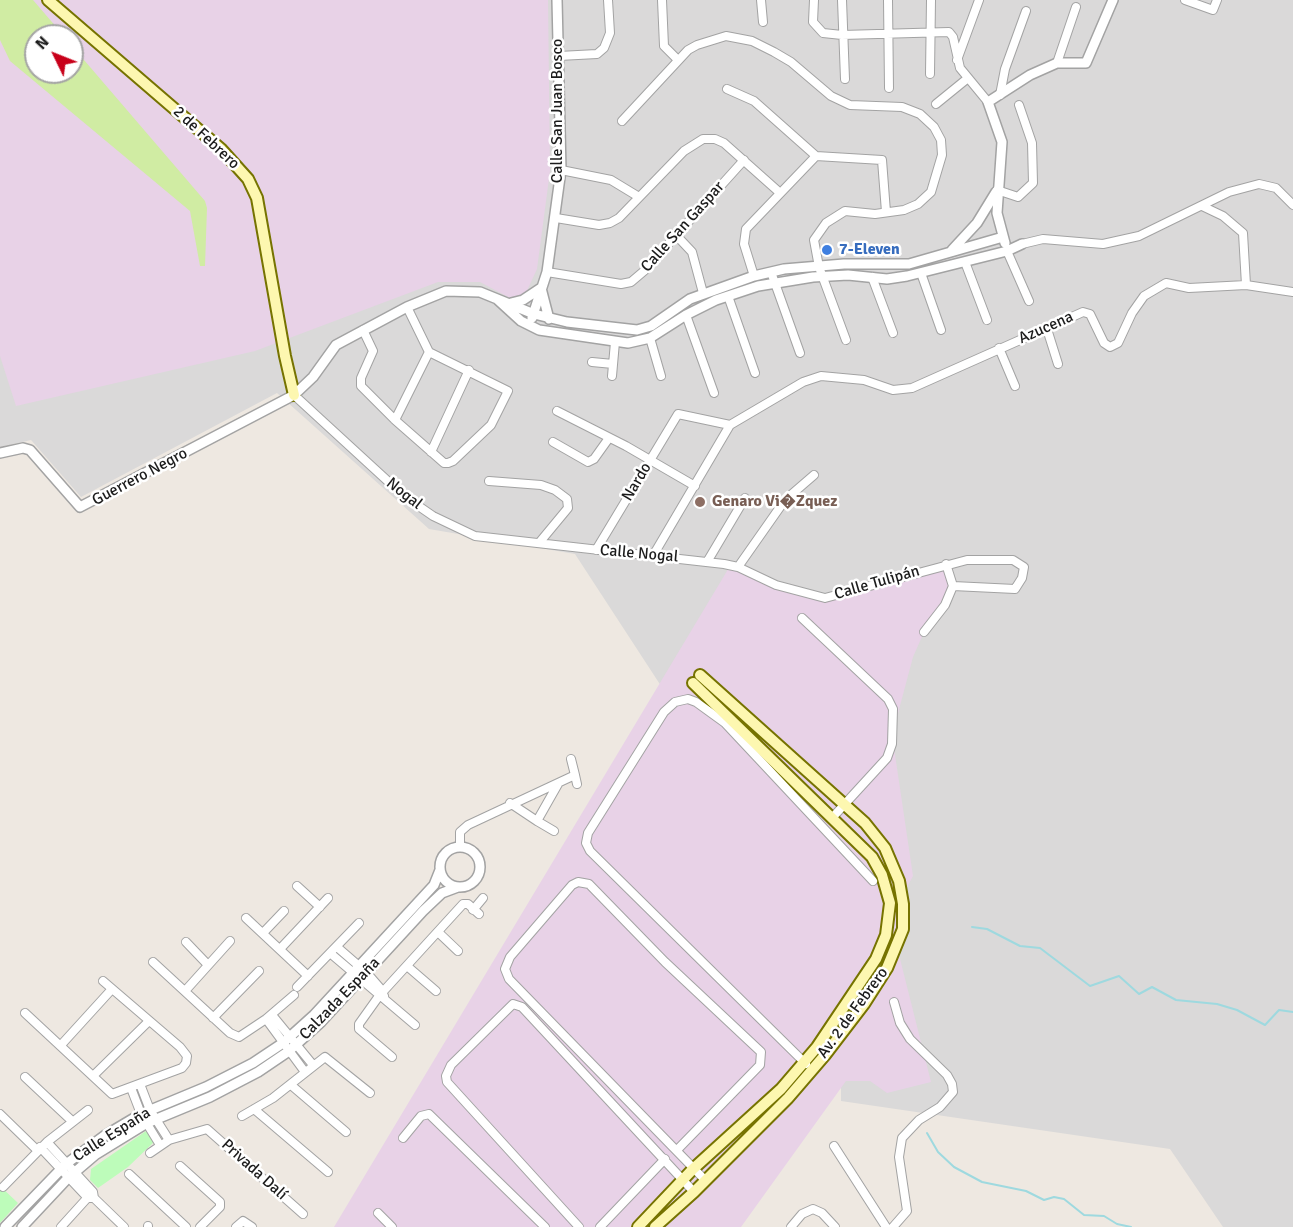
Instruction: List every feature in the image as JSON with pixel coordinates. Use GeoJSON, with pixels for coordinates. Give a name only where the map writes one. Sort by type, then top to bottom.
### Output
{"type":"FeatureCollection","features":[{"type":"Feature","properties":{"kind":"main road","name":"2 de Febrero"},"geometry":{"type":"LineString","coordinates":[[48,0],[62,4],[221,149],[248,179],[257,198],[294,395]]}},
{"type":"Feature","properties":{"kind":"main road","name":"Av. 2 de Febrero"},"geometry":{"type":"LineString","coordinates":[[638,1227],[693,1169],[781,1089],[836,1021],[876,959],[886,935],[890,903],[882,875],[872,857],[696,679],[865,823],[885,848],[899,881],[903,904],[903,929],[887,968],[864,1004],[788,1098],[694,1192],[655,1227]]}},
{"type":"Feature","properties":{"kind":"street","name":"Calle San Juan Bosco"},"geometry":{"type":"LineString","coordinates":[[529,326],[547,272],[561,170],[557,0]]}},
{"type":"Feature","properties":{"kind":"street"},"geometry":{"type":"LineString","coordinates":[[559,56],[597,54],[604,48],[610,33],[608,0]]}},
{"type":"Feature","properties":{"kind":"street"},"geometry":{"type":"LineString","coordinates":[[662,0],[664,46],[677,59]]}},
{"type":"Feature","properties":{"kind":"street"},"geometry":{"type":"LineString","coordinates":[[761,0],[763,22]]}},
{"type":"Feature","properties":{"kind":"street"},"geometry":{"type":"LineString","coordinates":[[814,0],[813,22],[817,29],[824,33],[842,35],[945,31],[951,34],[957,62],[988,102],[1002,142],[997,213],[1007,251],[1029,301]]}},
{"type":"Feature","properties":{"kind":"street"},"geometry":{"type":"LineString","coordinates":[[842,0],[845,79]]}},
{"type":"Feature","properties":{"kind":"street"},"geometry":{"type":"LineString","coordinates":[[888,0],[889,88]]}},
{"type":"Feature","properties":{"kind":"street"},"geometry":{"type":"LineString","coordinates":[[930,74],[932,0]]}},
{"type":"Feature","properties":{"kind":"street"},"geometry":{"type":"LineString","coordinates":[[957,62],[979,0]]}},
{"type":"Feature","properties":{"kind":"street"},"geometry":{"type":"LineString","coordinates":[[988,102],[1030,75],[1057,63],[1086,63],[1113,0]]}},
{"type":"Feature","properties":{"kind":"street"},"geometry":{"type":"LineString","coordinates":[[1185,0],[1213,10],[1217,0]]}},
{"type":"Feature","properties":{"kind":"street"},"geometry":{"type":"LineString","coordinates":[[1057,63],[1076,7]]}},
{"type":"Feature","properties":{"kind":"street"},"geometry":{"type":"LineString","coordinates":[[1000,95],[1005,69],[1026,10]]}},
{"type":"Feature","properties":{"kind":"street"},"geometry":{"type":"LineString","coordinates":[[622,121],[677,59],[697,45],[726,36],[752,41],[791,62],[840,101],[850,105],[902,107],[920,114],[934,127],[941,140],[942,155],[931,192],[918,204],[904,210],[845,211],[832,218],[814,240],[819,267],[846,340]]}},
{"type":"Feature","properties":{"kind":"street"},"geometry":{"type":"LineString","coordinates":[[936,104],[968,78]]}},
{"type":"Feature","properties":{"kind":"street"},"geometry":{"type":"LineString","coordinates":[[727,89],[754,101],[816,156],[882,160],[886,212]]}},
{"type":"Feature","properties":{"kind":"street"},"geometry":{"type":"LineString","coordinates":[[997,190],[1018,197],[1033,183],[1032,142],[1019,105]]}},
{"type":"Feature","properties":{"kind":"street"},"geometry":{"type":"LineString","coordinates":[[556,218],[599,225],[610,223],[619,218],[684,151],[703,140],[715,139],[724,143],[779,192]]}},
{"type":"Feature","properties":{"kind":"street"},"geometry":{"type":"LineString","coordinates":[[753,276],[744,244],[746,229],[816,156]]}},
{"type":"Feature","properties":{"kind":"street","name":"Calle San Gaspar"},"geometry":{"type":"LineString","coordinates":[[547,272],[621,284],[631,282],[644,271],[744,160]]}},
{"type":"Feature","properties":{"kind":"street"},"geometry":{"type":"LineString","coordinates":[[561,170],[611,180],[639,197]]}},
{"type":"Feature","properties":{"kind":"street"},"geometry":{"type":"LineString","coordinates":[[294,395],[313,377],[336,345],[407,307],[446,291],[480,292],[494,296],[529,326],[554,334],[628,343],[650,338],[686,315],[728,296],[774,284],[822,276],[898,278],[1007,251],[1022,243],[1043,239],[1103,244],[1155,231],[1244,187],[1267,184],[1276,188],[1293,205]]}},
{"type":"Feature","properties":{"kind":"street"},"geometry":{"type":"LineString","coordinates":[[950,252],[977,223],[997,190]]}},
{"type":"Feature","properties":{"kind":"street"},"geometry":{"type":"LineString","coordinates":[[1202,206],[1223,216],[1243,233],[1246,285],[1293,292]]}},
{"type":"Feature","properties":{"kind":"street"},"geometry":{"type":"LineString","coordinates":[[675,234],[692,252],[703,293]]}},
{"type":"Feature","properties":{"kind":"street"},"geometry":{"type":"LineString","coordinates":[[508,306],[549,319],[630,330],[651,326],[662,316],[703,293],[771,272],[844,264],[894,266],[1003,237],[1022,243]]}},
{"type":"Feature","properties":{"kind":"street"},"geometry":{"type":"LineString","coordinates":[[965,262],[987,320]]}},
{"type":"Feature","properties":{"kind":"street"},"geometry":{"type":"LineString","coordinates":[[771,272],[800,354]]}},
{"type":"Feature","properties":{"kind":"street"},"geometry":{"type":"LineString","coordinates":[[921,273],[941,330]]}},
{"type":"Feature","properties":{"kind":"street"},"geometry":{"type":"LineString","coordinates":[[872,278],[893,333]]}},
{"type":"Feature","properties":{"kind":"street","name":"Azucena"},"geometry":{"type":"LineString","coordinates":[[730,425],[803,382],[821,376],[864,380],[892,390],[912,387],[1087,311],[1104,343],[1110,346],[1118,343],[1137,304],[1157,287],[1173,283],[1189,288],[1246,285]]}},
{"type":"Feature","properties":{"kind":"street"},"geometry":{"type":"LineString","coordinates":[[508,306],[541,288],[549,319]]}},
{"type":"Feature","properties":{"kind":"street"},"geometry":{"type":"LineString","coordinates":[[728,296],[755,373]]}},
{"type":"Feature","properties":{"kind":"street"},"geometry":{"type":"LineString","coordinates":[[363,330],[373,351],[361,378],[361,386],[395,420],[444,463],[453,461],[491,425],[508,391],[504,386],[429,352],[407,307]]}},
{"type":"Feature","properties":{"kind":"street"},"geometry":{"type":"LineString","coordinates":[[686,315],[714,393]]}},
{"type":"Feature","properties":{"kind":"street"},"geometry":{"type":"LineString","coordinates":[[662,316],[669,326]]}},
{"type":"Feature","properties":{"kind":"street"},"geometry":{"type":"LineString","coordinates":[[1047,329],[1058,364]]}},
{"type":"Feature","properties":{"kind":"street"},"geometry":{"type":"LineString","coordinates":[[650,338],[661,376]]}},
{"type":"Feature","properties":{"kind":"street"},"geometry":{"type":"LineString","coordinates":[[612,376],[615,342]]}},
{"type":"Feature","properties":{"kind":"street"},"geometry":{"type":"LineString","coordinates":[[999,348],[1015,386]]}},
{"type":"Feature","properties":{"kind":"street"},"geometry":{"type":"LineString","coordinates":[[395,420],[429,352]]}},
{"type":"Feature","properties":{"kind":"street"},"geometry":{"type":"LineString","coordinates":[[592,362],[613,364]]}},
{"type":"Feature","properties":{"kind":"street"},"geometry":{"type":"LineString","coordinates":[[431,452],[469,370]]}},
{"type":"Feature","properties":{"kind":"street","name":"Guerrero Negro"},"geometry":{"type":"LineString","coordinates":[[0,453],[22,448],[30,450],[80,507],[294,395]]}},
{"type":"Feature","properties":{"kind":"street","name":"Nogal"},"geometry":{"type":"LineString","coordinates":[[294,395],[379,474],[433,516],[475,536],[539,543]]}},
{"type":"Feature","properties":{"kind":"street"},"geometry":{"type":"LineString","coordinates":[[558,411],[695,486]]}},
{"type":"Feature","properties":{"kind":"street","name":"Nardo"},"geometry":{"type":"LineString","coordinates":[[596,550],[678,414],[730,425]]}},
{"type":"Feature","properties":{"kind":"street"},"geometry":{"type":"LineString","coordinates":[[654,555],[730,425]]}},
{"type":"Feature","properties":{"kind":"street"},"geometry":{"type":"LineString","coordinates":[[553,442],[583,461],[594,459],[609,438]]}},
{"type":"Feature","properties":{"kind":"street"},"geometry":{"type":"LineString","coordinates":[[738,567],[785,500],[814,475]]}},
{"type":"Feature","properties":{"kind":"street"},"geometry":{"type":"LineString","coordinates":[[489,481],[524,482],[555,490],[567,499],[568,507],[539,543]]}},
{"type":"Feature","properties":{"kind":"street"},"geometry":{"type":"LineString","coordinates":[[707,562],[745,498]]}},
{"type":"Feature","properties":{"kind":"street","name":"Calle Nogal"},"geometry":{"type":"LineString","coordinates":[[539,543],[654,555],[738,567]]}},
{"type":"Feature","properties":{"kind":"street","name":"Calle Tulipán"},"geometry":{"type":"LineString","coordinates":[[738,567],[776,585],[825,598],[893,581],[946,564],[986,559],[1020,562],[1024,567],[1024,573],[1014,589],[953,586]]}},
{"type":"Feature","properties":{"kind":"street"},"geometry":{"type":"LineString","coordinates":[[924,632],[945,605],[953,586],[946,564]]}},
{"type":"Feature","properties":{"kind":"street"},"geometry":{"type":"LineString","coordinates":[[802,618],[888,699],[893,709],[892,744],[887,758],[843,803],[832,818]]}},
{"type":"Feature","properties":{"kind":"street"},"geometry":{"type":"LineString","coordinates":[[810,1070],[804,1061],[590,851],[586,843],[588,833],[664,712],[675,702],[688,699],[696,702],[724,723],[873,881]]}},
{"type":"Feature","properties":{"kind":"street"},"geometry":{"type":"LineString","coordinates":[[571,759],[578,784]]}},
{"type":"Feature","properties":{"kind":"street"},"geometry":{"type":"LineString","coordinates":[[460,846],[459,835],[463,828],[575,775]]}},
{"type":"Feature","properties":{"kind":"street"},"geometry":{"type":"LineString","coordinates":[[537,821],[558,784]]}},
{"type":"Feature","properties":{"kind":"street"},"geometry":{"type":"LineString","coordinates":[[510,804],[554,831]]}},
{"type":"Feature","properties":{"kind":"street"},"geometry":{"type":"LineString","coordinates":[[460,846],[475,854],[480,867],[474,881],[458,887],[445,880],[440,870],[445,853],[460,846]]}},
{"type":"Feature","properties":{"kind":"street","name":"Calzada España"},"geometry":{"type":"LineString","coordinates":[[210,1097],[258,1072],[364,977],[419,908],[434,885],[440,870]]}},
{"type":"Feature","properties":{"kind":"street"},"geometry":{"type":"LineString","coordinates":[[677,1150],[760,1065],[761,1053],[665,962],[589,884],[578,882],[572,885],[510,957],[505,969],[509,979],[705,1180]]}},
{"type":"Feature","properties":{"kind":"street"},"geometry":{"type":"LineString","coordinates":[[297,886],[320,907]]}},
{"type":"Feature","properties":{"kind":"street","name":"Calzada España"},"geometry":{"type":"LineString","coordinates":[[206,1087],[290,1044],[356,970],[419,908],[442,893],[458,887]]}},
{"type":"Feature","properties":{"kind":"street"},"geometry":{"type":"LineString","coordinates":[[280,950],[328,898]]}},
{"type":"Feature","properties":{"kind":"street"},"geometry":{"type":"LineString","coordinates":[[392,1057],[358,1025],[463,904],[468,904],[476,912],[483,898]]}},
{"type":"Feature","properties":{"kind":"street"},"geometry":{"type":"LineString","coordinates":[[263,933],[284,911]]}},
{"type":"Feature","properties":{"kind":"street"},"geometry":{"type":"LineString","coordinates":[[246,918],[308,976]]}},
{"type":"Feature","properties":{"kind":"street"},"geometry":{"type":"LineString","coordinates":[[153,962],[230,1033],[238,1036],[269,1017],[359,923]]}},
{"type":"Feature","properties":{"kind":"street"},"geometry":{"type":"LineString","coordinates":[[438,932],[458,951]]}},
{"type":"Feature","properties":{"kind":"street"},"geometry":{"type":"LineString","coordinates":[[185,991],[230,941]]}},
{"type":"Feature","properties":{"kind":"street"},"geometry":{"type":"LineString","coordinates":[[186,942],[208,965]]}},
{"type":"Feature","properties":{"kind":"street"},"geometry":{"type":"LineString","coordinates":[[337,947],[356,970]]}},
{"type":"Feature","properties":{"kind":"street"},"geometry":{"type":"LineString","coordinates":[[330,953],[356,970],[415,1025]]}},
{"type":"Feature","properties":{"kind":"street"},"geometry":{"type":"LineString","coordinates":[[407,966],[436,991]]}},
{"type":"Feature","properties":{"kind":"street"},"geometry":{"type":"LineString","coordinates":[[213,1018],[259,971]]}},
{"type":"Feature","properties":{"kind":"street"},"geometry":{"type":"LineString","coordinates":[[25,1013],[111,1094],[131,1088],[186,1063],[187,1056],[180,1047],[103,981]]}},
{"type":"Feature","properties":{"kind":"street"},"geometry":{"type":"LineString","coordinates":[[61,1045],[112,989]]}},
{"type":"Feature","properties":{"kind":"street"},"geometry":{"type":"LineString","coordinates":[[893,1227],[907,1211],[899,1156],[902,1138],[919,1119],[940,1107],[953,1092],[952,1084],[946,1075],[909,1039],[900,1023],[894,1002]]}},
{"type":"Feature","properties":{"kind":"street"},"geometry":{"type":"LineString","coordinates":[[579,1227],[447,1082],[446,1076],[451,1065],[509,1005],[517,1004],[522,1007],[694,1192]]}},
{"type":"Feature","properties":{"kind":"street"},"geometry":{"type":"LineString","coordinates":[[269,1017],[290,1044],[305,1072]]}},
{"type":"Feature","properties":{"kind":"street"},"geometry":{"type":"LineString","coordinates":[[93,1076],[149,1021]]}},
{"type":"Feature","properties":{"kind":"street"},"geometry":{"type":"LineString","coordinates":[[290,1044],[313,1065]]}},
{"type":"Feature","properties":{"kind":"street"},"geometry":{"type":"LineString","coordinates":[[242,1116],[291,1084],[322,1058],[329,1058],[370,1093]]}},
{"type":"Feature","properties":{"kind":"street"},"geometry":{"type":"LineString","coordinates":[[25,1077],[72,1121]]}},
{"type":"Feature","properties":{"kind":"street"},"geometry":{"type":"LineString","coordinates":[[140,1084],[148,1116],[160,1145]]}},
{"type":"Feature","properties":{"kind":"street"},"geometry":{"type":"LineString","coordinates":[[291,1084],[346,1132]]}},
{"type":"Feature","properties":{"kind":"street"},"geometry":{"type":"LineString","coordinates":[[206,1087],[210,1097]]}},
{"type":"Feature","properties":{"kind":"street","name":"Calle España"},"geometry":{"type":"LineString","coordinates":[[5,1227],[63,1167],[148,1116],[206,1087]]}},
{"type":"Feature","properties":{"kind":"street"},"geometry":{"type":"LineString","coordinates":[[131,1088],[148,1116],[169,1140]]}},
{"type":"Feature","properties":{"kind":"street","name":"Calle España"},"geometry":{"type":"LineString","coordinates":[[22,1227],[71,1175],[148,1116],[210,1097]]}},
{"type":"Feature","properties":{"kind":"street"},"geometry":{"type":"LineString","coordinates":[[254,1109],[328,1172]]}},
{"type":"Feature","properties":{"kind":"street"},"geometry":{"type":"LineString","coordinates":[[3,1186],[41,1146],[88,1110]]}},
{"type":"Feature","properties":{"kind":"street"},"geometry":{"type":"LineString","coordinates":[[0,1114],[41,1146],[120,1226]]}},
{"type":"Feature","properties":{"kind":"street"},"geometry":{"type":"LineString","coordinates":[[403,1138],[421,1116],[429,1114],[545,1227]]}},
{"type":"Feature","properties":{"kind":"street"},"geometry":{"type":"LineString","coordinates":[[0,1129],[7,1121]]}},
{"type":"Feature","properties":{"kind":"street","name":"Privada Dalí"},"geometry":{"type":"LineString","coordinates":[[150,1153],[169,1140],[207,1129],[303,1214]]}},
{"type":"Feature","properties":{"kind":"street"},"geometry":{"type":"LineString","coordinates":[[834,1146],[886,1227]]}},
{"type":"Feature","properties":{"kind":"street"},"geometry":{"type":"LineString","coordinates":[[600,1227],[664,1159]]}},
{"type":"Feature","properties":{"kind":"street"},"geometry":{"type":"LineString","coordinates":[[180,1166],[220,1202],[220,1207],[200,1227]]}},
{"type":"Feature","properties":{"kind":"street"},"geometry":{"type":"LineString","coordinates":[[129,1174],[186,1227]]}},
{"type":"Feature","properties":{"kind":"street"},"geometry":{"type":"LineString","coordinates":[[61,1227],[92,1196]]}},
{"type":"Feature","properties":{"kind":"street"},"geometry":{"type":"LineString","coordinates":[[791,1227],[802,1214],[813,1209],[822,1213],[836,1227]]}},
{"type":"Feature","properties":{"kind":"street"},"geometry":{"type":"LineString","coordinates":[[378,1213],[392,1227]]}},
{"type":"Feature","properties":{"kind":"street"},"geometry":{"type":"LineString","coordinates":[[236,1227],[243,1221],[252,1227]]}},
{"type":"Feature","properties":{"kind":"shaded area"},"geometry":{"type":"Polygon","coordinates":[[[0,0],[1293,0],[1293,1227],[1223,1227],[1170,1149],[841,1101],[841,962],[575,554],[429,529],[277,393],[81,497],[31,440],[0,447],[0,0]]]}},
{"type":"Feature","properties":{"kind":"shaded area"},"geometry":{"type":"Polygon","coordinates":[[[0,0],[548,0],[550,171],[537,269],[525,295],[512,299],[480,282],[438,282],[255,351],[16,406],[0,356],[0,0]]]}},
{"type":"Feature","properties":{"kind":"shaded area"},"geometry":{"type":"Polygon","coordinates":[[[946,564],[953,586],[924,632],[913,657],[897,717],[894,748],[913,876],[899,902],[895,939],[931,1082],[887,1093],[870,1081],[846,1081],[741,1227],[334,1227],[730,566],[758,578],[825,598],[946,564]]]}},
{"type":"Feature","properties":{"kind":"green space"},"geometry":{"type":"Polygon","coordinates":[[[0,0],[33,0],[54,24],[24,24],[24,73],[10,61],[0,40],[0,0]]]}},
{"type":"Feature","properties":{"kind":"green space"},"geometry":{"type":"Polygon","coordinates":[[[84,60],[205,201],[207,208],[205,266],[200,266],[190,211],[38,84],[84,84],[84,60]]]}},
{"type":"Feature","properties":{"kind":"green space"},"geometry":{"type":"Polygon","coordinates":[[[146,1131],[153,1136],[154,1142],[128,1167],[98,1188],[90,1180],[91,1169],[146,1131]]]}},
{"type":"Feature","properties":{"kind":"green space"},"geometry":{"type":"Polygon","coordinates":[[[0,1186],[18,1203],[0,1223],[0,1186]]]}},
{"type":"Feature","properties":{"kind":"waterway"},"geometry":{"type":"LineString","coordinates":[[972,927],[987,929],[1020,946],[1040,948],[1090,986],[1119,976],[1139,994],[1152,987],[1176,1000],[1217,1004],[1237,1010],[1265,1025],[1279,1010],[1293,1012]]}},
{"type":"Feature","properties":{"kind":"waterway"},"geometry":{"type":"LineString","coordinates":[[927,1133],[938,1152],[954,1167],[982,1182],[1026,1191],[1044,1200],[1054,1197],[1064,1199],[1084,1215],[1104,1216],[1117,1224],[1131,1227]]}},
{"type":"Feature","properties":{"kind":"place","name":"7-Eleven"},"geometry":{"type":"Point","coordinates":[827,250]}},
{"type":"Feature","properties":{"kind":"place","name":"Genaro Vi�Zquez"},"geometry":{"type":"Point","coordinates":[700,502]}}]}
